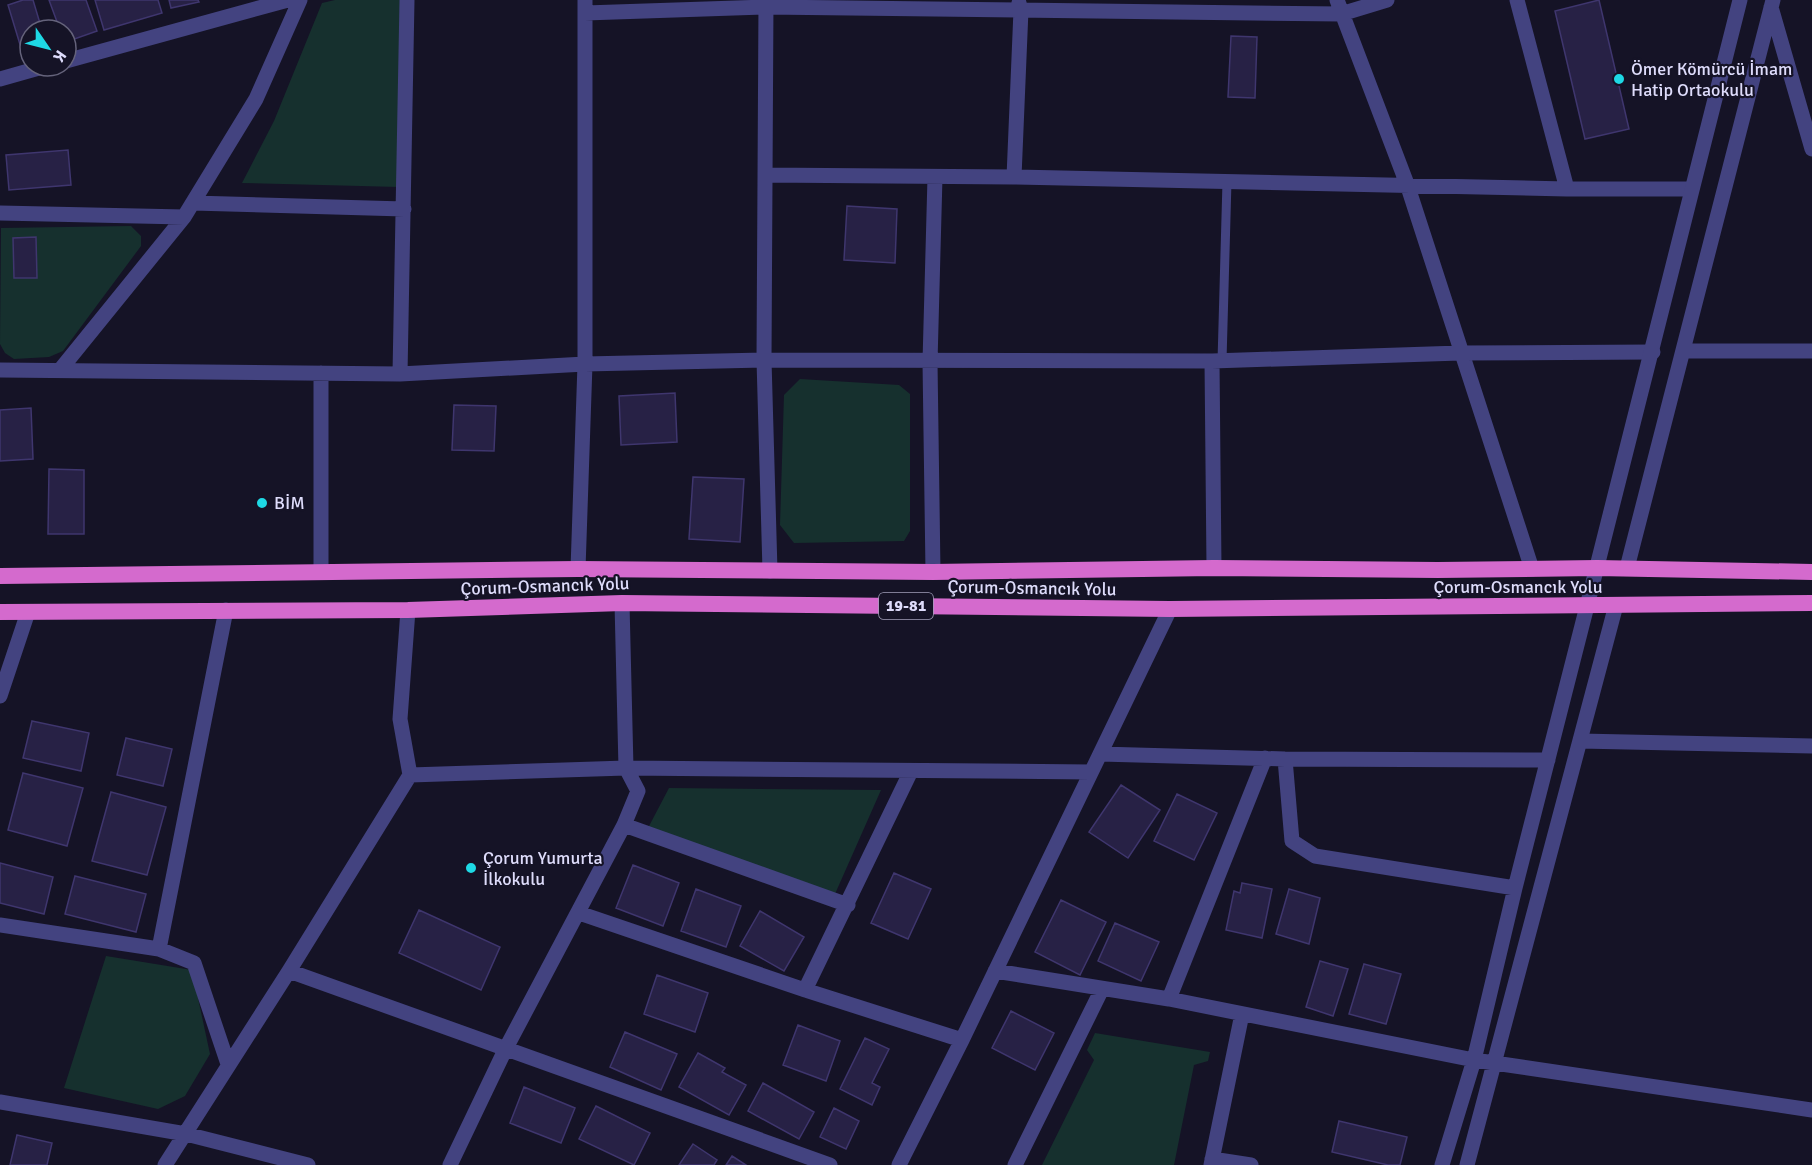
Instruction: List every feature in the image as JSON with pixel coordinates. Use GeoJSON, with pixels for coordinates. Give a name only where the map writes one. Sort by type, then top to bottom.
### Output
{"type":"FeatureCollection","features":[{"type":"Feature","properties":{"kind":"highway","name":"Çorum-Osmancık Yolu"},"geometry":{"type":"LineString","coordinates":[[0,576],[578,569],[933,572],[1214,568],[1627,568],[1812,572]]}},
{"type":"Feature","properties":{"kind":"highway","name":"Çorum-Osmancık Yolu"},"geometry":{"type":"LineString","coordinates":[[0,612],[408,609],[622,603],[1170,609],[1812,603]]}},
{"type":"Feature","properties":{"kind":"street"},"geometry":{"type":"LineString","coordinates":[[78,58],[288,0]]}},
{"type":"Feature","properties":{"kind":"street"},"geometry":{"type":"LineString","coordinates":[[60,370],[184,217],[256,99],[300,0]]}},
{"type":"Feature","properties":{"kind":"street"},"geometry":{"type":"LineString","coordinates":[[400,374],[408,0]]}},
{"type":"Feature","properties":{"kind":"street"},"geometry":{"type":"LineString","coordinates":[[578,569],[585,364],[585,6],[766,3],[1339,7],[1387,0]]}},
{"type":"Feature","properties":{"kind":"street"},"geometry":{"type":"LineString","coordinates":[[1517,0],[1567,189]]}},
{"type":"Feature","properties":{"kind":"street"},"geometry":{"type":"LineString","coordinates":[[1442,1165],[1474,1060],[1515,888],[1653,352],[1691,189],[1740,0]]}},
{"type":"Feature","properties":{"kind":"street"},"geometry":{"type":"LineString","coordinates":[[766,3],[764,360],[770,571]]}},
{"type":"Feature","properties":{"kind":"street"},"geometry":{"type":"LineString","coordinates":[[1772,4],[1812,149]]}},
{"type":"Feature","properties":{"kind":"street"},"geometry":{"type":"LineString","coordinates":[[1627,568],[1772,4]]}},
{"type":"Feature","properties":{"kind":"street"},"geometry":{"type":"LineString","coordinates":[[1014,177],[1020,5]]}},
{"type":"Feature","properties":{"kind":"street"},"geometry":{"type":"LineString","coordinates":[[1339,7],[1407,184],[1532,569]]}},
{"type":"Feature","properties":{"kind":"street"},"geometry":{"type":"LineString","coordinates":[[0,79],[18,74]]}},
{"type":"Feature","properties":{"kind":"street"},"geometry":{"type":"LineString","coordinates":[[765,175],[1014,177],[1567,189],[1691,189]]}},
{"type":"Feature","properties":{"kind":"street"},"geometry":{"type":"LineString","coordinates":[[933,572],[930,362],[935,177]]}},
{"type":"Feature","properties":{"kind":"street"},"geometry":{"type":"LineString","coordinates":[[193,203],[404,209]]}},
{"type":"Feature","properties":{"kind":"street"},"geometry":{"type":"LineString","coordinates":[[0,213],[184,217]]}},
{"type":"Feature","properties":{"kind":"street"},"geometry":{"type":"LineString","coordinates":[[1683,351],[1812,351]]}},
{"type":"Feature","properties":{"kind":"street"},"geometry":{"type":"LineString","coordinates":[[0,370],[400,374],[585,364],[764,360],[1217,361],[1460,353],[1653,352]]}},
{"type":"Feature","properties":{"kind":"street"},"geometry":{"type":"LineString","coordinates":[[1214,568],[1217,361]]}},
{"type":"Feature","properties":{"kind":"street"},"geometry":{"type":"LineString","coordinates":[[321,373],[321,572]]}},
{"type":"Feature","properties":{"kind":"street"},"geometry":{"type":"LineString","coordinates":[[450,1165],[505,1050],[624,825],[638,791],[626,768],[622,603]]}},
{"type":"Feature","properties":{"kind":"street"},"geometry":{"type":"LineString","coordinates":[[1467,1165],[1616,605]]}},
{"type":"Feature","properties":{"kind":"street"},"geometry":{"type":"LineString","coordinates":[[165,1165],[289,971],[410,775],[400,719],[408,609]]}},
{"type":"Feature","properties":{"kind":"street"},"geometry":{"type":"LineString","coordinates":[[899,1165],[962,1040],[1170,609]]}},
{"type":"Feature","properties":{"kind":"street"},"geometry":{"type":"LineString","coordinates":[[159,949],[226,610]]}},
{"type":"Feature","properties":{"kind":"street"},"geometry":{"type":"LineString","coordinates":[[0,696],[28,612]]}},
{"type":"Feature","properties":{"kind":"street"},"geometry":{"type":"LineString","coordinates":[[1580,741],[1812,746]]}},
{"type":"Feature","properties":{"kind":"street"},"geometry":{"type":"LineString","coordinates":[[1100,754],[1285,759],[1548,760]]}},
{"type":"Feature","properties":{"kind":"street"},"geometry":{"type":"LineString","coordinates":[[1169,999],[1265,758]]}},
{"type":"Feature","properties":{"kind":"street"},"geometry":{"type":"LineString","coordinates":[[1285,759],[1292,841],[1315,856],[1515,888]]}},
{"type":"Feature","properties":{"kind":"street"},"geometry":{"type":"LineString","coordinates":[[410,775],[626,768],[1091,772]]}},
{"type":"Feature","properties":{"kind":"street"},"geometry":{"type":"LineString","coordinates":[[805,990],[911,771]]}},
{"type":"Feature","properties":{"kind":"street"},"geometry":{"type":"LineString","coordinates":[[624,825],[848,905]]}},
{"type":"Feature","properties":{"kind":"street"},"geometry":{"type":"LineString","coordinates":[[579,913],[805,990],[962,1040]]}},
{"type":"Feature","properties":{"kind":"street"},"geometry":{"type":"LineString","coordinates":[[0,925],[159,949],[194,963],[228,1064]]}},
{"type":"Feature","properties":{"kind":"street"},"geometry":{"type":"LineString","coordinates":[[289,971],[830,1165]]}},
{"type":"Feature","properties":{"kind":"street"},"geometry":{"type":"LineString","coordinates":[[995,971],[1169,999],[1494,1064],[1812,1110]]}},
{"type":"Feature","properties":{"kind":"street"},"geometry":{"type":"LineString","coordinates":[[1015,1165],[1102,988]]}},
{"type":"Feature","properties":{"kind":"street"},"geometry":{"type":"LineString","coordinates":[[1242,1014],[1212,1162],[1251,1165]]}},
{"type":"Feature","properties":{"kind":"street"},"geometry":{"type":"LineString","coordinates":[[0,1102],[186,1134],[308,1165]]}},
{"type":"Feature","properties":{"kind":"lane"},"geometry":{"type":"LineString","coordinates":[[1217,361],[1227,181]]}},
{"type":"Feature","properties":{"kind":"green space"},"geometry":{"type":"Polygon","coordinates":[[[335,0],[400,0],[399,187],[242,183],[274,121],[322,3],[335,0]]]}},
{"type":"Feature","properties":{"kind":"green space"},"geometry":{"type":"Polygon","coordinates":[[[131,226],[141,236],[141,246],[63,351],[49,357],[14,359],[5,353],[0,344],[1,228],[131,226]]]}},
{"type":"Feature","properties":{"kind":"green space"},"geometry":{"type":"Polygon","coordinates":[[[800,379],[899,385],[910,394],[910,531],[904,541],[794,543],[780,525],[784,395],[800,379]]]}},
{"type":"Feature","properties":{"kind":"green space"},"geometry":{"type":"Polygon","coordinates":[[[669,788],[881,790],[835,894],[648,828],[669,788]]]}},
{"type":"Feature","properties":{"kind":"green space"},"geometry":{"type":"Polygon","coordinates":[[[106,956],[192,970],[210,1054],[185,1096],[158,1109],[64,1088],[106,956]]]}},
{"type":"Feature","properties":{"kind":"green space"},"geometry":{"type":"Polygon","coordinates":[[[1095,1033],[1210,1052],[1208,1061],[1194,1065],[1174,1165],[1042,1165],[1094,1060],[1087,1050],[1095,1033]]]}},
{"type":"Feature","properties":{"kind":"building"},"geometry":{"type":"Polygon","coordinates":[[[23,0],[33,0],[38,18],[18,18],[18,38],[8,5],[23,0]]]}},
{"type":"Feature","properties":{"kind":"building"},"geometry":{"type":"Polygon","coordinates":[[[49,0],[86,0],[97,31],[78,38],[78,18],[56,18],[49,0]]]}},
{"type":"Feature","properties":{"kind":"building"},"geometry":{"type":"Polygon","coordinates":[[[95,0],[158,0],[162,13],[104,30],[95,0]]]}},
{"type":"Feature","properties":{"kind":"building"},"geometry":{"type":"Polygon","coordinates":[[[169,0],[198,0],[199,2],[171,8],[169,0]]]}},
{"type":"Feature","properties":{"kind":"building"},"geometry":{"type":"Polygon","coordinates":[[[1599,0],[1629,129],[1585,139],[1555,11],[1599,0]]]}},
{"type":"Feature","properties":{"kind":"building"},"geometry":{"type":"Polygon","coordinates":[[[1231,36],[1257,37],[1255,98],[1228,97],[1231,36]]]}},
{"type":"Feature","properties":{"kind":"building"},"geometry":{"type":"Polygon","coordinates":[[[68,150],[71,185],[9,190],[6,155],[68,150]]]}},
{"type":"Feature","properties":{"kind":"building"},"geometry":{"type":"Polygon","coordinates":[[[847,206],[897,209],[895,263],[844,260],[847,206]]]}},
{"type":"Feature","properties":{"kind":"building"},"geometry":{"type":"Polygon","coordinates":[[[36,237],[37,278],[14,278],[13,238],[36,237]]]}},
{"type":"Feature","properties":{"kind":"building"},"geometry":{"type":"Polygon","coordinates":[[[675,393],[677,442],[621,445],[619,396],[675,393]]]}},
{"type":"Feature","properties":{"kind":"building"},"geometry":{"type":"Polygon","coordinates":[[[454,405],[496,406],[494,451],[452,450],[454,405]]]}},
{"type":"Feature","properties":{"kind":"building"},"geometry":{"type":"Polygon","coordinates":[[[31,408],[33,459],[0,461],[0,410],[31,408]]]}},
{"type":"Feature","properties":{"kind":"building"},"geometry":{"type":"Polygon","coordinates":[[[49,469],[84,470],[84,534],[48,534],[49,469]]]}},
{"type":"Feature","properties":{"kind":"building"},"geometry":{"type":"Polygon","coordinates":[[[693,477],[744,479],[740,542],[689,539],[693,477]]]}},
{"type":"Feature","properties":{"kind":"building"},"geometry":{"type":"Polygon","coordinates":[[[32,721],[89,733],[81,771],[23,758],[32,721]]]}},
{"type":"Feature","properties":{"kind":"building"},"geometry":{"type":"Polygon","coordinates":[[[126,738],[172,749],[163,786],[117,775],[126,738]]]}},
{"type":"Feature","properties":{"kind":"building"},"geometry":{"type":"Polygon","coordinates":[[[23,773],[83,788],[67,846],[8,830],[23,773]]]}},
{"type":"Feature","properties":{"kind":"building"},"geometry":{"type":"Polygon","coordinates":[[[1121,785],[1160,810],[1128,858],[1089,832],[1121,785]]]}},
{"type":"Feature","properties":{"kind":"building"},"geometry":{"type":"Polygon","coordinates":[[[111,792],[166,807],[147,875],[92,861],[111,792]]]}},
{"type":"Feature","properties":{"kind":"building"},"geometry":{"type":"Polygon","coordinates":[[[1177,794],[1217,813],[1194,860],[1154,841],[1177,794]]]}},
{"type":"Feature","properties":{"kind":"building"},"geometry":{"type":"Polygon","coordinates":[[[0,863],[53,877],[44,914],[0,903],[0,863]]]}},
{"type":"Feature","properties":{"kind":"building"},"geometry":{"type":"Polygon","coordinates":[[[633,865],[679,883],[663,926],[616,908],[633,865]]]}},
{"type":"Feature","properties":{"kind":"building"},"geometry":{"type":"Polygon","coordinates":[[[894,873],[931,889],[908,939],[871,923],[894,873]]]}},
{"type":"Feature","properties":{"kind":"building"},"geometry":{"type":"Polygon","coordinates":[[[75,876],[146,894],[136,932],[65,914],[75,876]]]}},
{"type":"Feature","properties":{"kind":"building"},"geometry":{"type":"Polygon","coordinates":[[[1242,883],[1272,889],[1262,938],[1226,930],[1234,891],[1240,893],[1242,883]]]}},
{"type":"Feature","properties":{"kind":"building"},"geometry":{"type":"Polygon","coordinates":[[[696,889],[741,906],[726,947],[681,931],[696,889]]]}},
{"type":"Feature","properties":{"kind":"building"},"geometry":{"type":"Polygon","coordinates":[[[1289,889],[1320,898],[1309,944],[1276,934],[1289,889]]]}},
{"type":"Feature","properties":{"kind":"building"},"geometry":{"type":"Polygon","coordinates":[[[1061,900],[1106,922],[1080,975],[1035,952],[1061,900]]]}},
{"type":"Feature","properties":{"kind":"building","name":"Çorum Yumurta İlkokulu"},"geometry":{"type":"Polygon","coordinates":[[[419,910],[500,947],[481,990],[399,953],[419,910]]]}},
{"type":"Feature","properties":{"kind":"building"},"geometry":{"type":"Polygon","coordinates":[[[760,911],[804,937],[784,971],[740,946],[760,911]]]}},
{"type":"Feature","properties":{"kind":"building"},"geometry":{"type":"Polygon","coordinates":[[[1115,923],[1159,942],[1141,981],[1098,961],[1115,923]]]}},
{"type":"Feature","properties":{"kind":"building"},"geometry":{"type":"Polygon","coordinates":[[[1320,961],[1348,969],[1333,1016],[1306,1007],[1320,961]]]}},
{"type":"Feature","properties":{"kind":"building"},"geometry":{"type":"Polygon","coordinates":[[[1364,964],[1401,974],[1386,1024],[1349,1014],[1364,964]]]}},
{"type":"Feature","properties":{"kind":"building"},"geometry":{"type":"Polygon","coordinates":[[[657,975],[708,993],[695,1032],[644,1014],[657,975]]]}},
{"type":"Feature","properties":{"kind":"building"},"geometry":{"type":"Polygon","coordinates":[[[1011,1011],[1054,1033],[1035,1070],[992,1048],[1011,1011]]]}},
{"type":"Feature","properties":{"kind":"building"},"geometry":{"type":"Polygon","coordinates":[[[798,1025],[840,1041],[826,1081],[783,1065],[798,1025]]]}},
{"type":"Feature","properties":{"kind":"building"},"geometry":{"type":"Polygon","coordinates":[[[625,1032],[677,1054],[661,1090],[610,1067],[625,1032]]]}},
{"type":"Feature","properties":{"kind":"building"},"geometry":{"type":"Polygon","coordinates":[[[865,1038],[889,1049],[872,1083],[880,1087],[872,1105],[840,1089],[865,1038]]]}},
{"type":"Feature","properties":{"kind":"building"},"geometry":{"type":"Polygon","coordinates":[[[698,1053],[725,1068],[722,1072],[746,1085],[729,1115],[679,1087],[698,1053]]]}},
{"type":"Feature","properties":{"kind":"building"},"geometry":{"type":"Polygon","coordinates":[[[763,1083],[814,1112],[799,1139],[748,1111],[763,1083]]]}},
{"type":"Feature","properties":{"kind":"building"},"geometry":{"type":"Polygon","coordinates":[[[524,1087],[575,1108],[561,1143],[510,1123],[524,1087]]]}},
{"type":"Feature","properties":{"kind":"building"},"geometry":{"type":"Polygon","coordinates":[[[596,1106],[650,1133],[634,1165],[579,1139],[596,1106]]]}},
{"type":"Feature","properties":{"kind":"building"},"geometry":{"type":"Polygon","coordinates":[[[834,1108],[859,1121],[846,1149],[820,1137],[834,1108]]]}},
{"type":"Feature","properties":{"kind":"building"},"geometry":{"type":"Polygon","coordinates":[[[1339,1121],[1407,1137],[1400,1165],[1388,1165],[1332,1152],[1339,1121]]]}},
{"type":"Feature","properties":{"kind":"building"},"geometry":{"type":"Polygon","coordinates":[[[17,1135],[52,1143],[47,1165],[10,1165],[17,1135]]]}},
{"type":"Feature","properties":{"kind":"building"},"geometry":{"type":"Polygon","coordinates":[[[693,1144],[717,1160],[714,1165],[679,1165],[693,1144]]]}},
{"type":"Feature","properties":{"kind":"building"},"geometry":{"type":"Polygon","coordinates":[[[732,1156],[746,1165],[726,1165],[732,1156]]]}},
{"type":"Feature","properties":{"kind":"place","name":"Ömer Kömürcü İmam Hatip Ortaokulu"},"geometry":{"type":"Point","coordinates":[1619,79]}},
{"type":"Feature","properties":{"kind":"place","name":"BİM"},"geometry":{"type":"Point","coordinates":[262,503]}},
{"type":"Feature","properties":{"kind":"place","name":"Çorum Yumurta İlkokulu"},"geometry":{"type":"Point","coordinates":[471,868]}}]}
